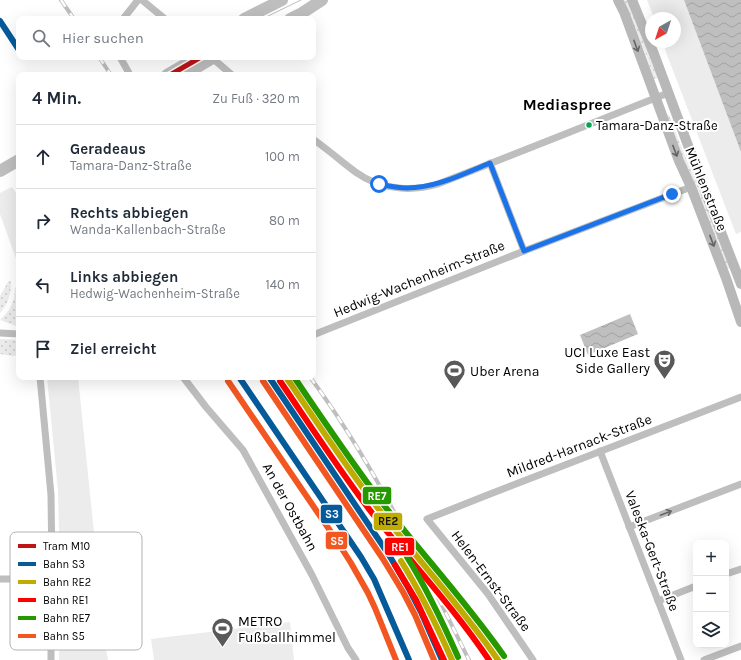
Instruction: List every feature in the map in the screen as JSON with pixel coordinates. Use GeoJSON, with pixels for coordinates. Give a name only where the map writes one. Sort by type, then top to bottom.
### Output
{"type":"FeatureCollection","features":[{"type":"Feature","properties":{"kind":"main road"},"geometry":{"type":"LineString","coordinates":[[250,16],[282,0]]}},
{"type":"Feature","properties":{"kind":"main road"},"geometry":{"type":"LineString","coordinates":[[296,16],[322,0]]}},
{"type":"Feature","properties":{"kind":"main road","name":"Mühlenstraße"},"geometry":{"type":"LineString","coordinates":[[618,0],[624,12],[679,161],[691,187],[726,278],[741,322]]}},
{"type":"Feature","properties":{"kind":"main road","name":"Mühlenstraße"},"geometry":{"type":"LineString","coordinates":[[632,0],[741,284]]}},
{"type":"Feature","properties":{"kind":"main road"},"geometry":{"type":"LineString","coordinates":[[172,72],[193,60]]}},
{"type":"Feature","properties":{"kind":"main road"},"geometry":{"type":"LineString","coordinates":[[189,72],[209,60]]}},
{"type":"Feature","properties":{"kind":"main road"},"geometry":{"type":"LineString","coordinates":[[0,172],[16,162]]}},
{"type":"Feature","properties":{"kind":"main road"},"geometry":{"type":"LineString","coordinates":[[0,180],[16,171]]}},
{"type":"Feature","properties":{"kind":"street"},"geometry":{"type":"LineString","coordinates":[[125,16],[138,0]]}},
{"type":"Feature","properties":{"kind":"street"},"geometry":{"type":"LineString","coordinates":[[142,0],[161,16]]}},
{"type":"Feature","properties":{"kind":"street"},"geometry":{"type":"LineString","coordinates":[[122,60],[128,72]]}},
{"type":"Feature","properties":{"kind":"street"},"geometry":{"type":"LineString","coordinates":[[214,60],[228,72]]}},
{"type":"Feature","properties":{"kind":"street"},"geometry":{"type":"LineString","coordinates":[[316,141],[364,178],[379,184],[398,188],[415,188],[434,185],[668,93]]}},
{"type":"Feature","properties":{"kind":"street"},"geometry":{"type":"LineString","coordinates":[[490,163],[524,251]]}},
{"type":"Feature","properties":{"kind":"street","name":"Hedwig-Wachenheim-Straße"},"geometry":{"type":"LineString","coordinates":[[316,334],[524,251],[691,187]]}},
{"type":"Feature","properties":{"kind":"street"},"geometry":{"type":"LineString","coordinates":[[0,333],[16,334]]}},
{"type":"Feature","properties":{"kind":"street"},"geometry":{"type":"LineString","coordinates":[[40,380],[51,495],[51,532]]}},
{"type":"Feature","properties":{"kind":"street","name":"An der Ostbahn"},"geometry":{"type":"LineString","coordinates":[[185,380],[206,408],[243,450],[312,575],[348,648],[356,660]]}},
{"type":"Feature","properties":{"kind":"street","name":"Mildred-Harnack-Straße"},"geometry":{"type":"LineString","coordinates":[[427,519],[600,451],[741,398]]}},
{"type":"Feature","properties":{"kind":"street","name":"Valeska-Gert-Straße"},"geometry":{"type":"LineString","coordinates":[[600,451],[681,660]]}},
{"type":"Feature","properties":{"kind":"street"},"geometry":{"type":"LineString","coordinates":[[629,528],[741,484]]}},
{"type":"Feature","properties":{"kind":"street","name":"Helen-Ernst-Straße"},"geometry":{"type":"LineString","coordinates":[[427,519],[488,594],[533,660]]}},
{"type":"Feature","properties":{"kind":"street"},"geometry":{"type":"LineString","coordinates":[[729,573],[741,569]]}},
{"type":"Feature","properties":{"kind":"street"},"geometry":{"type":"LineString","coordinates":[[658,601],[693,587]]}},
{"type":"Feature","properties":{"kind":"street"},"geometry":{"type":"LineString","coordinates":[[704,660],[741,646]]}},
{"type":"Feature","properties":{"kind":"street"},"geometry":{"type":"LineString","coordinates":[[51,650],[51,660]]}},
{"type":"Feature","properties":{"kind":"shaded area"},"geometry":{"type":"Polygon","coordinates":[[[623,0],[627,0],[658,78],[654,79],[646,55],[623,0]]]}},
{"type":"Feature","properties":{"kind":"shaded area"},"geometry":{"type":"Polygon","coordinates":[[[647,0],[684,0],[741,152],[741,232],[736,234],[665,48],[681,48],[681,12],[652,12],[647,0]]]}},
{"type":"Feature","properties":{"kind":"shaded area"},"geometry":{"type":"Polygon","coordinates":[[[669,115],[689,166],[700,189],[730,268],[727,269],[666,116],[669,115]]]}},
{"type":"Feature","properties":{"kind":"shaded area"},"geometry":{"type":"Polygon","coordinates":[[[12,187],[16,193],[16,259],[0,214],[0,193],[12,187]]]}},
{"type":"Feature","properties":{"kind":"shaded area"},"geometry":{"type":"Polygon","coordinates":[[[9,281],[11,282],[10,295],[0,313],[0,296],[9,281]]]}},
{"type":"Feature","properties":{"kind":"shaded area"},"geometry":{"type":"Polygon","coordinates":[[[15,287],[16,326],[0,320],[7,313],[14,298],[15,287]]]}},
{"type":"Feature","properties":{"kind":"shaded area"},"geometry":{"type":"Polygon","coordinates":[[[0,339],[16,340],[16,356],[0,354],[0,339]]]}},
{"type":"Feature","properties":{"kind":"shaded area"},"geometry":{"type":"Polygon","coordinates":[[[47,380],[78,380],[94,532],[59,532],[58,491],[47,380]]]}},
{"type":"Feature","properties":{"kind":"shaded area","name":"METRO Fußballhimmel"},"geometry":{"type":"Polygon","coordinates":[[[290,622],[294,660],[154,660],[151,639],[290,622]]]}},
{"type":"Feature","properties":{"kind":"shaded area"},"geometry":{"type":"Polygon","coordinates":[[[59,650],[106,650],[108,660],[59,660],[59,650]]]}},
{"type":"Feature","properties":{"kind":"water"},"geometry":{"type":"Polygon","coordinates":[[[684,0],[741,0],[741,152],[684,0]]]}},
{"type":"Feature","properties":{"kind":"water"},"geometry":{"type":"Polygon","coordinates":[[[630,314],[638,334],[588,355],[580,335],[630,314]]]}},
{"type":"Feature","properties":{"kind":"tram line"},"geometry":{"type":"LineString","coordinates":[[268,16],[301,0]]}},
{"type":"Feature","properties":{"kind":"tram line","name":"M10"},"geometry":{"type":"LineString","coordinates":[[175,72],[196,60]]}},
{"type":"Feature","properties":{"kind":"railway"},"geometry":{"type":"LineString","coordinates":[[61,0],[72,16]]}},
{"type":"Feature","properties":{"kind":"railway"},"geometry":{"type":"LineString","coordinates":[[101,60],[109,72]]}},
{"type":"Feature","properties":{"kind":"railway"},"geometry":{"type":"LineString","coordinates":[[312,380],[334,410],[356,445],[396,515],[469,660]]}},
{"type":"Feature","properties":{"kind":"rail line","name":"S3"},"geometry":{"type":"LineString","coordinates":[[0,21],[16,45]]}},
{"type":"Feature","properties":{"kind":"rail line","name":"S3"},"geometry":{"type":"LineString","coordinates":[[241,380],[361,557],[374,579],[409,660]]}},
{"type":"Feature","properties":{"kind":"rail line","name":"S3"},"geometry":{"type":"LineString","coordinates":[[271,380],[389,555],[421,612],[442,660]]}},
{"type":"Feature","properties":{"kind":"rail line","name":"RE2"},"geometry":{"type":"LineString","coordinates":[[288,380],[365,491],[484,640],[498,660]]}},
{"type":"Feature","properties":{"kind":"rail line","name":"RE7"},"geometry":{"type":"LineString","coordinates":[[296,380],[383,504],[460,598],[504,656]]}},
{"type":"Feature","properties":{"kind":"rail line","name":"S5"},"geometry":{"type":"LineString","coordinates":[[228,381],[351,563],[375,608],[396,660]]}},
{"type":"Feature","properties":{"kind":"rail line","name":"S5"},"geometry":{"type":"LineString","coordinates":[[263,381],[383,559],[415,615],[434,660]]}},
{"type":"Feature","properties":{"kind":"rail line","name":"RE1"},"geometry":{"type":"LineString","coordinates":[[280,381],[360,497],[447,604],[489,660]]}},
{"type":"Feature","properties":{"kind":"rail line","name":"RE7"},"geometry":{"type":"LineString","coordinates":[[407,557],[434,606],[458,657]]}},
{"type":"Feature","properties":{"kind":"rail line","name":"RE2"},"geometry":{"type":"LineString","coordinates":[[401,561],[441,635],[452,660]]}},
{"type":"Feature","properties":{"kind":"rail line","name":"RE1"},"geometry":{"type":"LineString","coordinates":[[395,565],[416,600],[444,660]]}},
{"type":"Feature","properties":{"kind":"place","name":"Tamara-Danz-Straße"},"geometry":{"type":"Point","coordinates":[589,125]}},
{"type":"Feature","properties":{"kind":"place","name":"UCI Luxe East Side Gallery"},"geometry":{"type":"Point","coordinates":[665,380]}},
{"type":"Feature","properties":{"kind":"place","name":"Uber Arena"},"geometry":{"type":"Point","coordinates":[455,390]}},
{"type":"Feature","properties":{"kind":"place","name":"METRO Fußballhimmel"},"geometry":{"type":"Point","coordinates":[223,648]}},
{"type":"Feature","properties":{"kind":"district","name":"Mediaspree"},"geometry":{"type":"Point","coordinates":[567,104]}},
{"type":"Feature","properties":{"kind":"route"},"geometry":{"type":"LineString","coordinates":[[379,184],[398,188],[424,187],[438,184],[490,163],[524,251],[672,194]]}}]}
